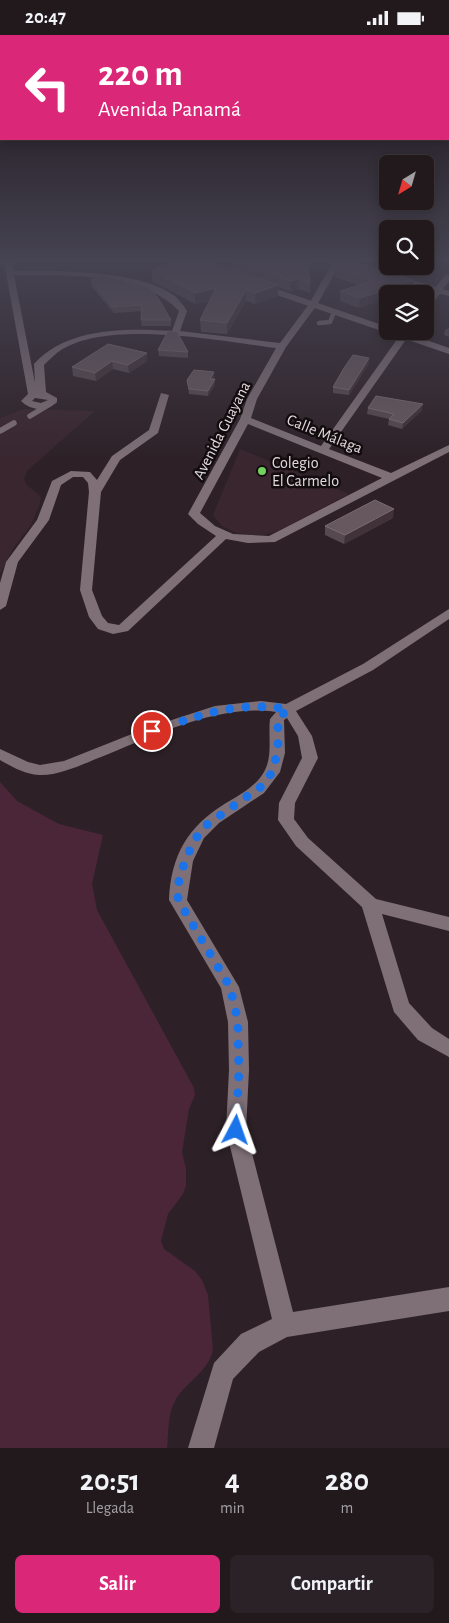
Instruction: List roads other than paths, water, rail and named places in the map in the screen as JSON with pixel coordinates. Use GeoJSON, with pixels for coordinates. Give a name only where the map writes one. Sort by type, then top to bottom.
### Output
{"type":"FeatureCollection","features":[{"type":"Feature","properties":{"kind":"street"},"geometry":{"type":"LineString","coordinates":[[21,328],[34,398],[38,406],[50,404],[54,398],[34,398]]}},
{"type":"Feature","properties":{"kind":"street"},"geometry":{"type":"LineString","coordinates":[[175,334],[177,328]]}},
{"type":"Feature","properties":{"kind":"street","name":"Avenida Guayana"},"geometry":{"type":"LineString","coordinates":[[224,535],[208,528],[194,513],[244,419],[252,399],[282,346],[295,328]]}},
{"type":"Feature","properties":{"kind":"street"},"geometry":{"type":"LineString","coordinates":[[34,398],[39,364],[44,357],[63,346],[89,337],[117,333],[175,334],[282,346]]}},
{"type":"Feature","properties":{"kind":"street"},"geometry":{"type":"LineString","coordinates":[[323,450],[401,340]]}},
{"type":"Feature","properties":{"kind":"street"},"geometry":{"type":"LineString","coordinates":[[425,340],[449,351]]}},
{"type":"Feature","properties":{"kind":"street"},"geometry":{"type":"LineString","coordinates":[[431,340],[449,346]]}},
{"type":"Feature","properties":{"kind":"street"},"geometry":{"type":"LineString","coordinates":[[23,342],[37,349],[63,346]]}},
{"type":"Feature","properties":{"kind":"street"},"geometry":{"type":"LineString","coordinates":[[95,493],[116,458],[154,431],[164,395]]}},
{"type":"Feature","properties":{"kind":"street","name":"Calle Málaga"},"geometry":{"type":"LineString","coordinates":[[244,419],[394,478]]}},
{"type":"Feature","properties":{"kind":"street"},"geometry":{"type":"LineString","coordinates":[[0,606],[12,562],[43,520],[57,481],[73,473],[84,473],[90,477],[95,493],[86,590],[96,617],[104,626],[113,630],[123,628],[224,535],[254,540],[271,539],[394,478],[449,448]]}},
{"type":"Feature","properties":{"kind":"street"},"geometry":{"type":"LineString","coordinates":[[285,1325],[236,1130],[239,1070],[238,1031],[230,987],[178,900],[180,874],[193,842],[205,826],[262,786],[273,771],[278,748],[278,719],[288,709],[368,667],[449,613]]}},
{"type":"Feature","properties":{"kind":"street"},"geometry":{"type":"LineString","coordinates":[[0,754],[23,766],[40,770],[67,765],[152,731],[215,711],[261,705],[288,709],[305,736],[310,758],[287,803],[286,820],[302,842],[370,904],[449,924]]}},
{"type":"Feature","properties":{"kind":"street"},"geometry":{"type":"LineString","coordinates":[[370,904],[401,1007],[425,1034],[449,1049]]}},
{"type":"Feature","properties":{"kind":"street"},"geometry":{"type":"LineString","coordinates":[[201,1448],[223,1372],[250,1343],[285,1325],[449,1299]]}},
{"type":"Feature","properties":{"kind":"lane"},"geometry":{"type":"LineString","coordinates":[[0,425],[14,423],[0,431]]}},
{"type":"Feature","properties":{"kind":"place","name":"Colegio El Carmelo"},"geometry":{"type":"Point","coordinates":[262,471]}}]}
